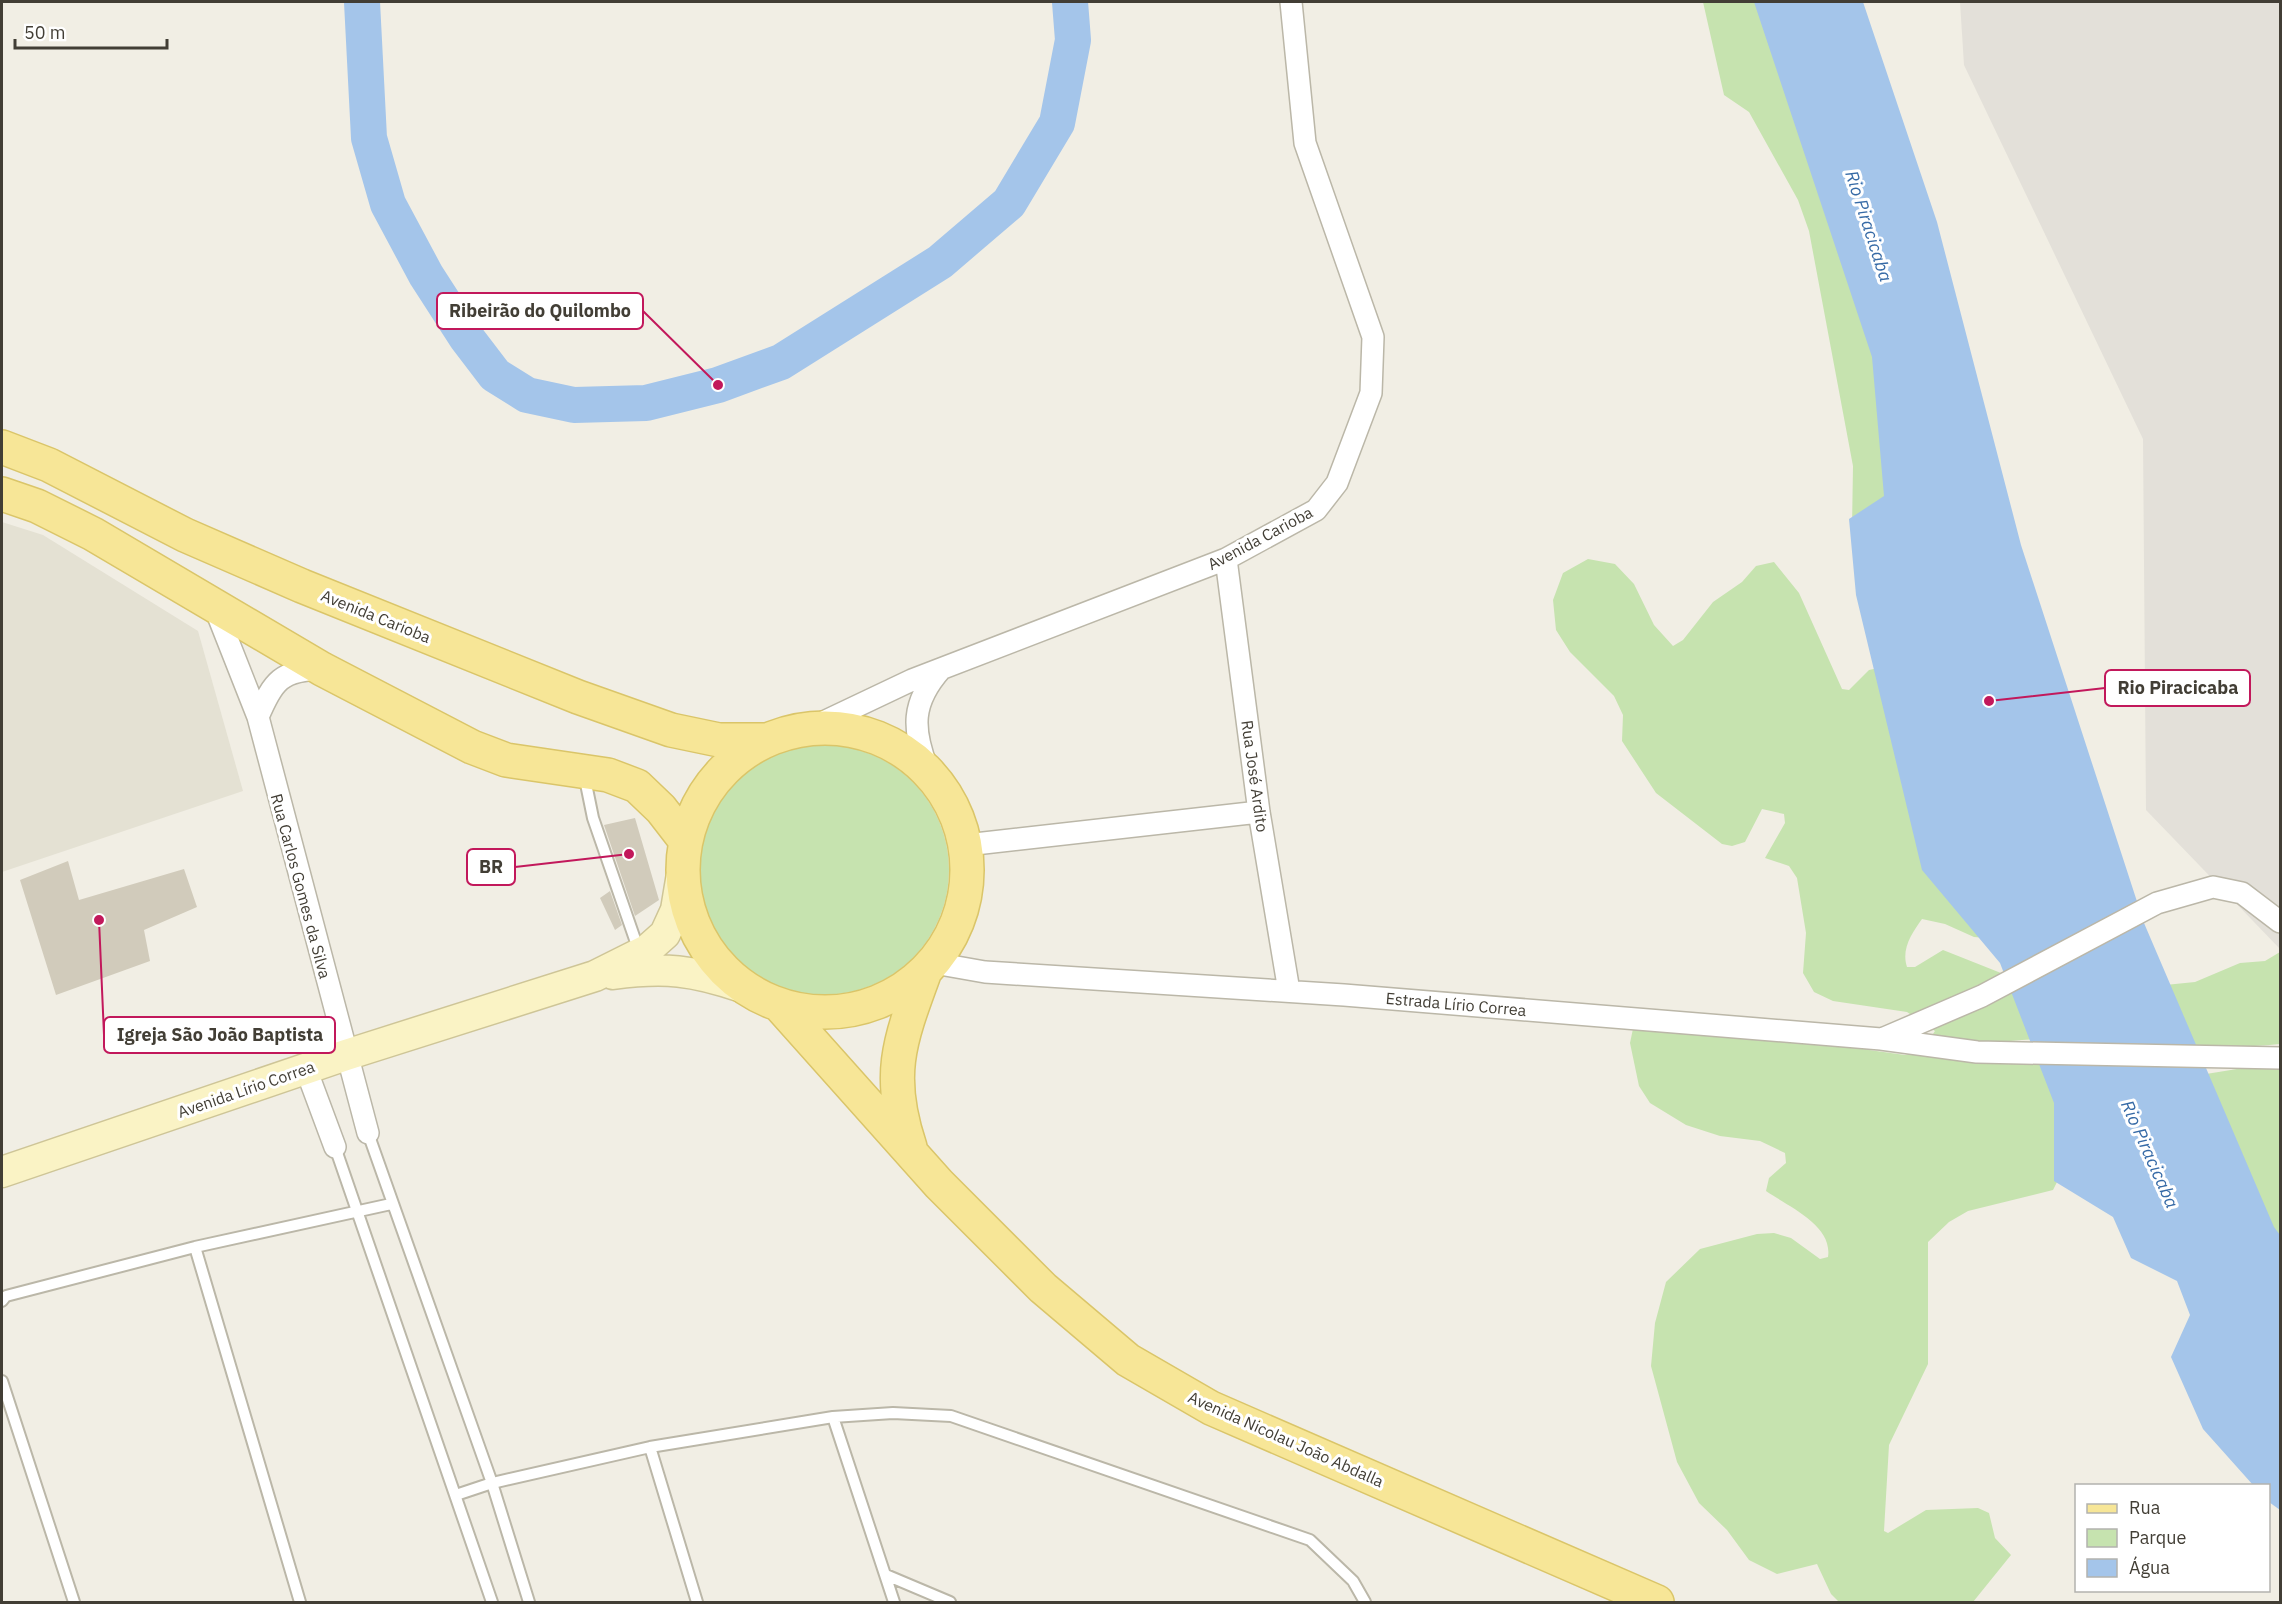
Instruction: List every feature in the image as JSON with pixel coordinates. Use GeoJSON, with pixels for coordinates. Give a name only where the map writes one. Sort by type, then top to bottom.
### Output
{"type":"FeatureCollection","features":[{"type":"Feature","properties":{"kind":"main road","name":"Avenida Carioba"},"geometry":{"type":"LineString","coordinates":[[2,447],[49,465],[185,535],[280,577],[578,697],[671,730],[719,741],[765,740]]}},
{"type":"Feature","properties":{"kind":"main road"},"geometry":{"type":"LineString","coordinates":[[2,494],[37,506],[93,534],[322,669],[472,747],[506,760],[608,775],[637,786],[661,809],[685,840]]}},
{"type":"Feature","properties":{"kind":"main road"},"geometry":{"type":"LineString","coordinates":[[813,727],[855,730],[894,745],[928,770],[952,805],[966,845],[968,876],[963,908],[952,937],[929,969],[893,997],[857,1010],[819,1014],[781,1007],[742,987],[711,956],[690,917],[682,874],[685,840],[701,799],[728,764],[765,740],[813,727]]}},
{"type":"Feature","properties":{"kind":"main road","name":"Avenida Lírio Correa"},"geometry":{"type":"LineString","coordinates":[[2,1172],[346,1054],[595,976],[640,954],[665,934],[676,910],[682,874]]}},
{"type":"Feature","properties":{"kind":"main road","name":"Avenida Nicolau João Abdalla"},"geometry":{"type":"LineString","coordinates":[[911,1152],[900,1119],[896,1067],[904,1027],[929,969]]}},
{"type":"Feature","properties":{"kind":"main road","name":"Avenida Lírio Correa"},"geometry":{"type":"LineString","coordinates":[[595,976],[645,970],[675,970],[703,974],[742,987]]}},
{"type":"Feature","properties":{"kind":"main road","name":"Avenida Nicolau João Abdalla"},"geometry":{"type":"LineString","coordinates":[[781,1007],[939,1184],[1043,1288],[1128,1360],[1211,1408],[1657,1602]]}},
{"type":"Feature","properties":{"kind":"street","name":"Avenida Carioba"},"geometry":{"type":"LineString","coordinates":[[813,727],[912,680],[1226,559],[1316,510],[1337,483],[1371,393],[1373,337],[1305,143],[1291,2]]}},
{"type":"Feature","properties":{"kind":"street","name":"Rua José Ardito"},"geometry":{"type":"LineString","coordinates":[[1226,559],[1259,812],[1289,991]]}},
{"type":"Feature","properties":{"kind":"street","name":"Rua Carlos Gomes da Silva"},"geometry":{"type":"LineString","coordinates":[[215,608],[258,717],[368,1133]]}},
{"type":"Feature","properties":{"kind":"street"},"geometry":{"type":"LineString","coordinates":[[258,717],[270,689],[283,676],[301,670],[322,669]]}},
{"type":"Feature","properties":{"kind":"street"},"geometry":{"type":"LineString","coordinates":[[928,770],[918,735],[919,701],[925,687],[941,669]]}},
{"type":"Feature","properties":{"kind":"street"},"geometry":{"type":"LineString","coordinates":[[966,845],[1259,812]]}},
{"type":"Feature","properties":{"kind":"street"},"geometry":{"type":"LineString","coordinates":[[1881,1039],[1982,996],[2157,903],[2213,887],[2242,893],[2280,922]]}},
{"type":"Feature","properties":{"kind":"street","name":"Estrada Lírio Correa"},"geometry":{"type":"LineString","coordinates":[[929,969],[1289,991],[1881,1039],[1977,1052],[2280,1058]]}},
{"type":"Feature","properties":{"kind":"street"},"geometry":{"type":"LineString","coordinates":[[306,1069],[335,1147]]}},
{"type":"Feature","properties":{"kind":"lane"},"geometry":{"type":"LineString","coordinates":[[583,771],[596,829],[640,954]]}},
{"type":"Feature","properties":{"kind":"lane"},"geometry":{"type":"LineString","coordinates":[[368,1133],[391,1204],[492,1483],[529,1602]]}},
{"type":"Feature","properties":{"kind":"lane"},"geometry":{"type":"LineString","coordinates":[[335,1147],[359,1211],[492,1602]]}},
{"type":"Feature","properties":{"kind":"lane"},"geometry":{"type":"LineString","coordinates":[[2,1301],[6,1296],[195,1247],[391,1204]]}},
{"type":"Feature","properties":{"kind":"lane"},"geometry":{"type":"LineString","coordinates":[[195,1247],[300,1602]]}},
{"type":"Feature","properties":{"kind":"lane"},"geometry":{"type":"LineString","coordinates":[[2,1381],[74,1602]]}},
{"type":"Feature","properties":{"kind":"lane"},"geometry":{"type":"LineString","coordinates":[[456,1495],[492,1483],[650,1447],[833,1417],[893,1413],[951,1416],[1310,1540],[1353,1581],[1365,1602]]}},
{"type":"Feature","properties":{"kind":"lane"},"geometry":{"type":"LineString","coordinates":[[833,1417],[894,1602]]}},
{"type":"Feature","properties":{"kind":"lane"},"geometry":{"type":"LineString","coordinates":[[650,1447],[698,1602]]}},
{"type":"Feature","properties":{"kind":"lane"},"geometry":{"type":"LineString","coordinates":[[886,1575],[948,1602]]}},
{"type":"Feature","properties":{"kind":"shaded area"},"geometry":{"type":"Polygon","coordinates":[[[1960,2],[2280,2],[2280,949],[2146,810],[2143,439],[1964,65],[1960,2]]]}},
{"type":"Feature","properties":{"kind":"shaded area"},"geometry":{"type":"Polygon","coordinates":[[[2,522],[43,535],[198,631],[243,791],[2,872],[2,522]]]}},
{"type":"Feature","properties":{"kind":"green space"},"geometry":{"type":"Polygon","coordinates":[[[1703,2],[1765,2],[1806,65],[1917,549],[1852,528],[1853,466],[1809,231],[1798,200],[1749,112],[1724,95],[1703,2]]]}},
{"type":"Feature","properties":{"kind":"green space"},"geometry":{"type":"Polygon","coordinates":[[[1588,559],[1615,564],[1634,584],[1654,625],[1673,646],[1683,640],[1713,602],[1742,582],[1756,566],[1774,562],[1799,593],[1842,689],[1849,690],[1869,670],[1883,667],[1999,939],[1974,937],[1945,924],[1922,919],[1906,948],[1907,967],[1915,967],[1943,950],[2006,975],[2165,985],[2195,982],[2240,963],[2265,961],[2280,952],[2280,1044],[2212,1046],[2044,1039],[2010,1041],[2004,1044],[2200,1075],[2280,1062],[2280,1255],[2060,1176],[2053,1190],[1968,1211],[1949,1222],[1928,1242],[1928,1364],[1889,1445],[1884,1531],[1888,1533],[1926,1510],[1978,1508],[1989,1513],[1995,1538],[2011,1555],[1973,1602],[1839,1602],[1831,1594],[1817,1564],[1777,1574],[1749,1560],[1727,1530],[1699,1503],[1677,1462],[1651,1366],[1655,1323],[1666,1282],[1700,1249],[1757,1234],[1774,1233],[1791,1238],[1820,1259],[1828,1257],[1828,1246],[1824,1235],[1808,1218],[1766,1191],[1769,1178],[1786,1163],[1785,1153],[1760,1141],[1720,1136],[1686,1125],[1650,1103],[1639,1086],[1630,1043],[1634,1024],[1790,1026],[1869,1050],[1905,1055],[1921,1052],[1935,1031],[1907,1012],[1833,1001],[1814,992],[1803,973],[1806,933],[1797,878],[1789,866],[1765,858],[1785,823],[1784,814],[1762,809],[1745,842],[1732,846],[1722,844],[1656,793],[1622,741],[1623,715],[1614,696],[1570,652],[1556,630],[1553,600],[1563,573],[1588,559]]]}},
{"type":"Feature","properties":{"kind":"green space"},"geometry":{"type":"Polygon","coordinates":[[[824,745],[848,748],[872,755],[893,766],[912,782],[928,801],[939,822],[946,846],[949,870],[946,894],[939,918],[928,939],[912,958],[893,974],[872,985],[848,992],[824,995],[800,992],[776,985],[755,974],[736,958],[720,939],[709,918],[702,894],[699,870],[702,846],[709,822],[720,801],[736,782],[755,766],[776,755],[800,748],[824,745]]]}},
{"type":"Feature","properties":{"kind":"water"},"geometry":{"type":"Polygon","coordinates":[[[1754,2],[1863,2],[1937,222],[2021,545],[2144,923],[2274,1227],[2280,1235],[2280,1510],[2270,1503],[2270,1484],[2252,1484],[2203,1429],[2171,1357],[2190,1315],[2177,1281],[2131,1258],[2113,1217],[2054,1181],[2054,1103],[2000,963],[1922,870],[1856,595],[1849,519],[1884,496],[1872,357],[1754,2]]]}},
{"type":"Feature","properties":{"kind":"building"},"geometry":{"type":"Polygon","coordinates":[[[635,818],[659,900],[635,916],[604,825],[635,818]]]}},
{"type":"Feature","properties":{"kind":"building"},"geometry":{"type":"Polygon","coordinates":[[[68,861],[79,900],[184,869],[197,907],[144,930],[150,961],[56,995],[20,880],[68,861]]]}},
{"type":"Feature","properties":{"kind":"building"},"geometry":{"type":"Polygon","coordinates":[[[610,891],[622,925],[615,930],[600,898],[610,891]]]}},
{"type":"Feature","properties":{"kind":"waterway"},"geometry":{"type":"LineString","coordinates":[[362,2],[369,138],[388,204],[426,275],[466,337],[495,375],[527,395],[574,405],[646,403],[718,385],[781,362],[940,262],[1009,203],[1057,123],[1073,40],[1070,2]]}},
{"type":"Feature","properties":{"kind":"place","name":"Ribeirão do Quilombo"},"geometry":{"type":"Point","coordinates":[718,385]}},
{"type":"Feature","properties":{"kind":"place","name":"Rio Piracicaba"},"geometry":{"type":"Point","coordinates":[1989,701]}},
{"type":"Feature","properties":{"kind":"place","name":"BR"},"geometry":{"type":"Point","coordinates":[629,854]}},
{"type":"Feature","properties":{"kind":"place","name":"Igreja São João Baptista"},"geometry":{"type":"Point","coordinates":[99,920]}}]}
